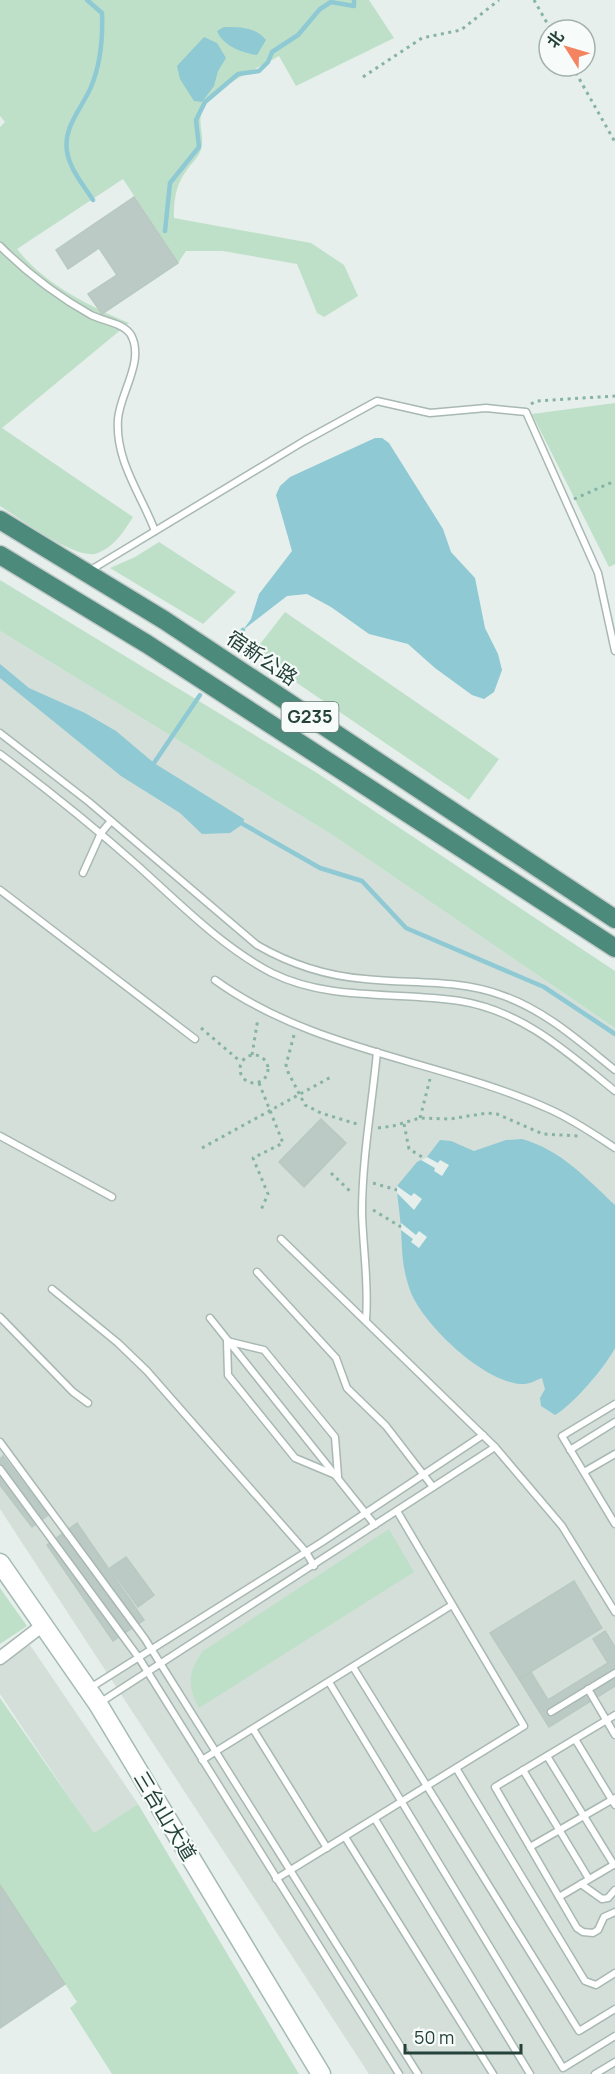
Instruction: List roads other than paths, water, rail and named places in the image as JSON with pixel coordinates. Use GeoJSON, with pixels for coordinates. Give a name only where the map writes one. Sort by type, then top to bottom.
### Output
{"type":"FeatureCollection","features":[{"type":"Feature","properties":{"kind":"highway","name":"宿新公路"},"geometry":{"type":"LineString","coordinates":[[0,520],[164,620],[615,919]]}},
{"type":"Feature","properties":{"kind":"highway","name":"G235"},"geometry":{"type":"LineString","coordinates":[[0,555],[157,650],[615,948]]}},
{"type":"Feature","properties":{"kind":"main road","name":"三台山大道"},"geometry":{"type":"LineString","coordinates":[[0,1563],[93,1697],[321,2074]]}},
{"type":"Feature","properties":{"kind":"street"},"geometry":{"type":"LineString","coordinates":[[0,1658],[43,1625]]}},
{"type":"Feature","properties":{"kind":"lane"},"geometry":{"type":"LineString","coordinates":[[0,246],[17,263],[54,290],[92,315],[122,327],[131,334],[136,355],[118,417],[118,439],[123,461],[155,531]]}},
{"type":"Feature","properties":{"kind":"lane"},"geometry":{"type":"LineString","coordinates":[[86,573],[304,441],[377,401],[430,412],[486,408],[526,412],[598,573],[615,651]]}},
{"type":"Feature","properties":{"kind":"lane"},"geometry":{"type":"LineString","coordinates":[[0,733],[111,821],[257,945],[282,959],[312,969],[363,979],[458,984],[501,994],[542,1014],[615,1070]]}},
{"type":"Feature","properties":{"kind":"lane"},"geometry":{"type":"LineString","coordinates":[[0,754],[101,833],[192,914],[247,958],[273,973],[307,986],[359,995],[460,1001],[494,1010],[523,1022],[548,1037],[615,1091]]}},
{"type":"Feature","properties":{"kind":"lane"},"geometry":{"type":"LineString","coordinates":[[83,873],[101,833],[111,821]]}},
{"type":"Feature","properties":{"kind":"lane"},"geometry":{"type":"LineString","coordinates":[[0,890],[195,1039]]}},
{"type":"Feature","properties":{"kind":"lane"},"geometry":{"type":"LineString","coordinates":[[215,980],[234,994],[297,1025],[549,1109],[615,1148]]}},
{"type":"Feature","properties":{"kind":"lane"},"geometry":{"type":"LineString","coordinates":[[366,1320],[369,1287],[363,1181],[377,1052]]}},
{"type":"Feature","properties":{"kind":"lane"},"geometry":{"type":"LineString","coordinates":[[0,1136],[112,1197]]}},
{"type":"Feature","properties":{"kind":"lane"},"geometry":{"type":"LineString","coordinates":[[281,1239],[495,1447],[562,1526],[615,1612]]}},
{"type":"Feature","properties":{"kind":"lane"},"geometry":{"type":"LineString","coordinates":[[257,1272],[336,1358],[347,1388],[386,1426],[434,1487]]}},
{"type":"Feature","properties":{"kind":"lane"},"geometry":{"type":"LineString","coordinates":[[52,1289],[118,1343],[147,1371],[306,1552],[314,1566]]}},
{"type":"Feature","properties":{"kind":"lane"},"geometry":{"type":"LineString","coordinates":[[0,1317],[73,1392],[88,1403]]}},
{"type":"Feature","properties":{"kind":"lane"},"geometry":{"type":"LineString","coordinates":[[210,1318],[367,1512],[375,1526]]}},
{"type":"Feature","properties":{"kind":"lane"},"geometry":{"type":"LineString","coordinates":[[227,1341],[228,1375],[295,1458],[338,1476]]}},
{"type":"Feature","properties":{"kind":"lane"},"geometry":{"type":"LineString","coordinates":[[227,1341],[264,1350],[335,1437],[338,1476]]}},
{"type":"Feature","properties":{"kind":"lane"},"geometry":{"type":"LineString","coordinates":[[615,1404],[562,1436],[612,1514],[615,1524]]}},
{"type":"Feature","properties":{"kind":"lane"},"geometry":{"type":"LineString","coordinates":[[570,1450],[615,1422]]}},
{"type":"Feature","properties":{"kind":"lane"},"geometry":{"type":"LineString","coordinates":[[93,1697],[139,1658],[306,1552],[483,1435]]}},
{"type":"Feature","properties":{"kind":"lane"},"geometry":{"type":"LineString","coordinates":[[0,1442],[80,1547],[161,1663],[418,2074]]}},
{"type":"Feature","properties":{"kind":"lane"},"geometry":{"type":"LineString","coordinates":[[93,1697],[147,1672],[495,1447]]}},
{"type":"Feature","properties":{"kind":"lane"},"geometry":{"type":"LineString","coordinates":[[584,1472],[615,1454]]}},
{"type":"Feature","properties":{"kind":"lane"},"geometry":{"type":"LineString","coordinates":[[0,1469],[139,1658],[399,2074]]}},
{"type":"Feature","properties":{"kind":"lane"},"geometry":{"type":"LineString","coordinates":[[276,1880],[524,1726],[397,1512]]}},
{"type":"Feature","properties":{"kind":"lane"},"geometry":{"type":"LineString","coordinates":[[202,1760],[452,1605]]}},
{"type":"Feature","properties":{"kind":"lane"},"geometry":{"type":"LineString","coordinates":[[353,1667],[579,2031],[615,2009]]}},
{"type":"Feature","properties":{"kind":"lane"},"geometry":{"type":"LineString","coordinates":[[551,1712],[615,1673]]}},
{"type":"Feature","properties":{"kind":"lane"},"geometry":{"type":"LineString","coordinates":[[329,1682],[563,2068],[615,2036]]}},
{"type":"Feature","properties":{"kind":"lane"},"geometry":{"type":"LineString","coordinates":[[588,1689],[615,1734]]}},
{"type":"Feature","properties":{"kind":"lane"},"geometry":{"type":"LineString","coordinates":[[615,1715],[495,1787],[582,1932],[593,1933],[598,1930],[604,1917],[615,1912]]}},
{"type":"Feature","properties":{"kind":"lane"},"geometry":{"type":"LineString","coordinates":[[253,1729],[327,1848]]}},
{"type":"Feature","properties":{"kind":"lane"},"geometry":{"type":"LineString","coordinates":[[530,1847],[614,1801],[575,1739]]}},
{"type":"Feature","properties":{"kind":"lane"},"geometry":{"type":"LineString","coordinates":[[547,1756],[615,1865],[559,1897]]}},
{"type":"Feature","properties":{"kind":"lane"},"geometry":{"type":"LineString","coordinates":[[456,1768],[585,1981],[596,1985],[615,1973]]}},
{"type":"Feature","properties":{"kind":"lane"},"geometry":{"type":"LineString","coordinates":[[523,1770],[589,1879]]}},
{"type":"Feature","properties":{"kind":"lane"},"geometry":{"type":"LineString","coordinates":[[375,1819],[530,2074]]}},
{"type":"Feature","properties":{"kind":"lane"},"geometry":{"type":"LineString","coordinates":[[345,1837],[493,2074]]}},
{"type":"Feature","properties":{"kind":"lane"},"geometry":{"type":"LineString","coordinates":[[581,1884],[602,1899],[608,1898],[615,1890]]}},
{"type":"Feature","properties":{"kind":"lane"},"geometry":{"type":"LineString","coordinates":[[595,2074],[615,2062]]}},
{"type":"Feature","properties":{"kind":"water"},"geometry":{"type":"Polygon","coordinates":[[[224,27],[253,30],[266,40],[257,55],[245,53],[224,41],[217,31],[224,27]]]}},
{"type":"Feature","properties":{"kind":"water"},"geometry":{"type":"Polygon","coordinates":[[[204,37],[217,43],[226,58],[218,71],[214,86],[202,102],[194,101],[180,79],[177,66],[204,37]]]}},
{"type":"Feature","properties":{"kind":"water"},"geometry":{"type":"Polygon","coordinates":[[[375,438],[382,438],[389,443],[443,529],[451,552],[475,578],[485,628],[498,654],[502,670],[494,692],[484,699],[472,695],[435,668],[408,644],[369,634],[331,607],[307,594],[287,596],[243,630],[251,619],[259,594],[292,551],[276,495],[280,486],[290,477],[375,438]]]}},
{"type":"Feature","properties":{"kind":"water"},"geometry":{"type":"Polygon","coordinates":[[[0,664],[29,688],[85,713],[116,731],[154,763],[244,819],[243,824],[230,833],[202,834],[180,813],[121,776],[0,678],[0,664]]]}},
{"type":"Feature","properties":{"kind":"water"},"geometry":{"type":"Polygon","coordinates":[[[522,1139],[549,1150],[561,1158],[615,1205],[615,1348],[604,1365],[571,1403],[555,1415],[541,1406],[540,1398],[545,1389],[542,1378],[524,1384],[509,1382],[492,1375],[474,1364],[441,1335],[417,1304],[410,1290],[403,1262],[397,1186],[417,1162],[427,1157],[440,1140],[451,1141],[474,1151],[506,1140],[522,1139]]]}},
{"type":"Feature","properties":{"kind":"waterway"},"geometry":{"type":"LineString","coordinates":[[87,0],[102,13],[101,50],[94,78],[70,126],[67,151],[77,177],[93,200]]}},
{"type":"Feature","properties":{"kind":"waterway"},"geometry":{"type":"LineString","coordinates":[[165,231],[170,183],[199,147],[196,120],[205,102],[238,74],[259,71],[268,62],[272,52],[298,35],[320,9],[331,2],[354,6],[354,0]]}},
{"type":"Feature","properties":{"kind":"waterway"},"geometry":{"type":"LineString","coordinates":[[235,641],[243,630]]}},
{"type":"Feature","properties":{"kind":"waterway"},"geometry":{"type":"LineString","coordinates":[[154,763],[200,695]]}},
{"type":"Feature","properties":{"kind":"waterway"},"geometry":{"type":"LineString","coordinates":[[243,824],[320,868],[362,881],[406,928],[544,987],[615,1034]]}}]}
